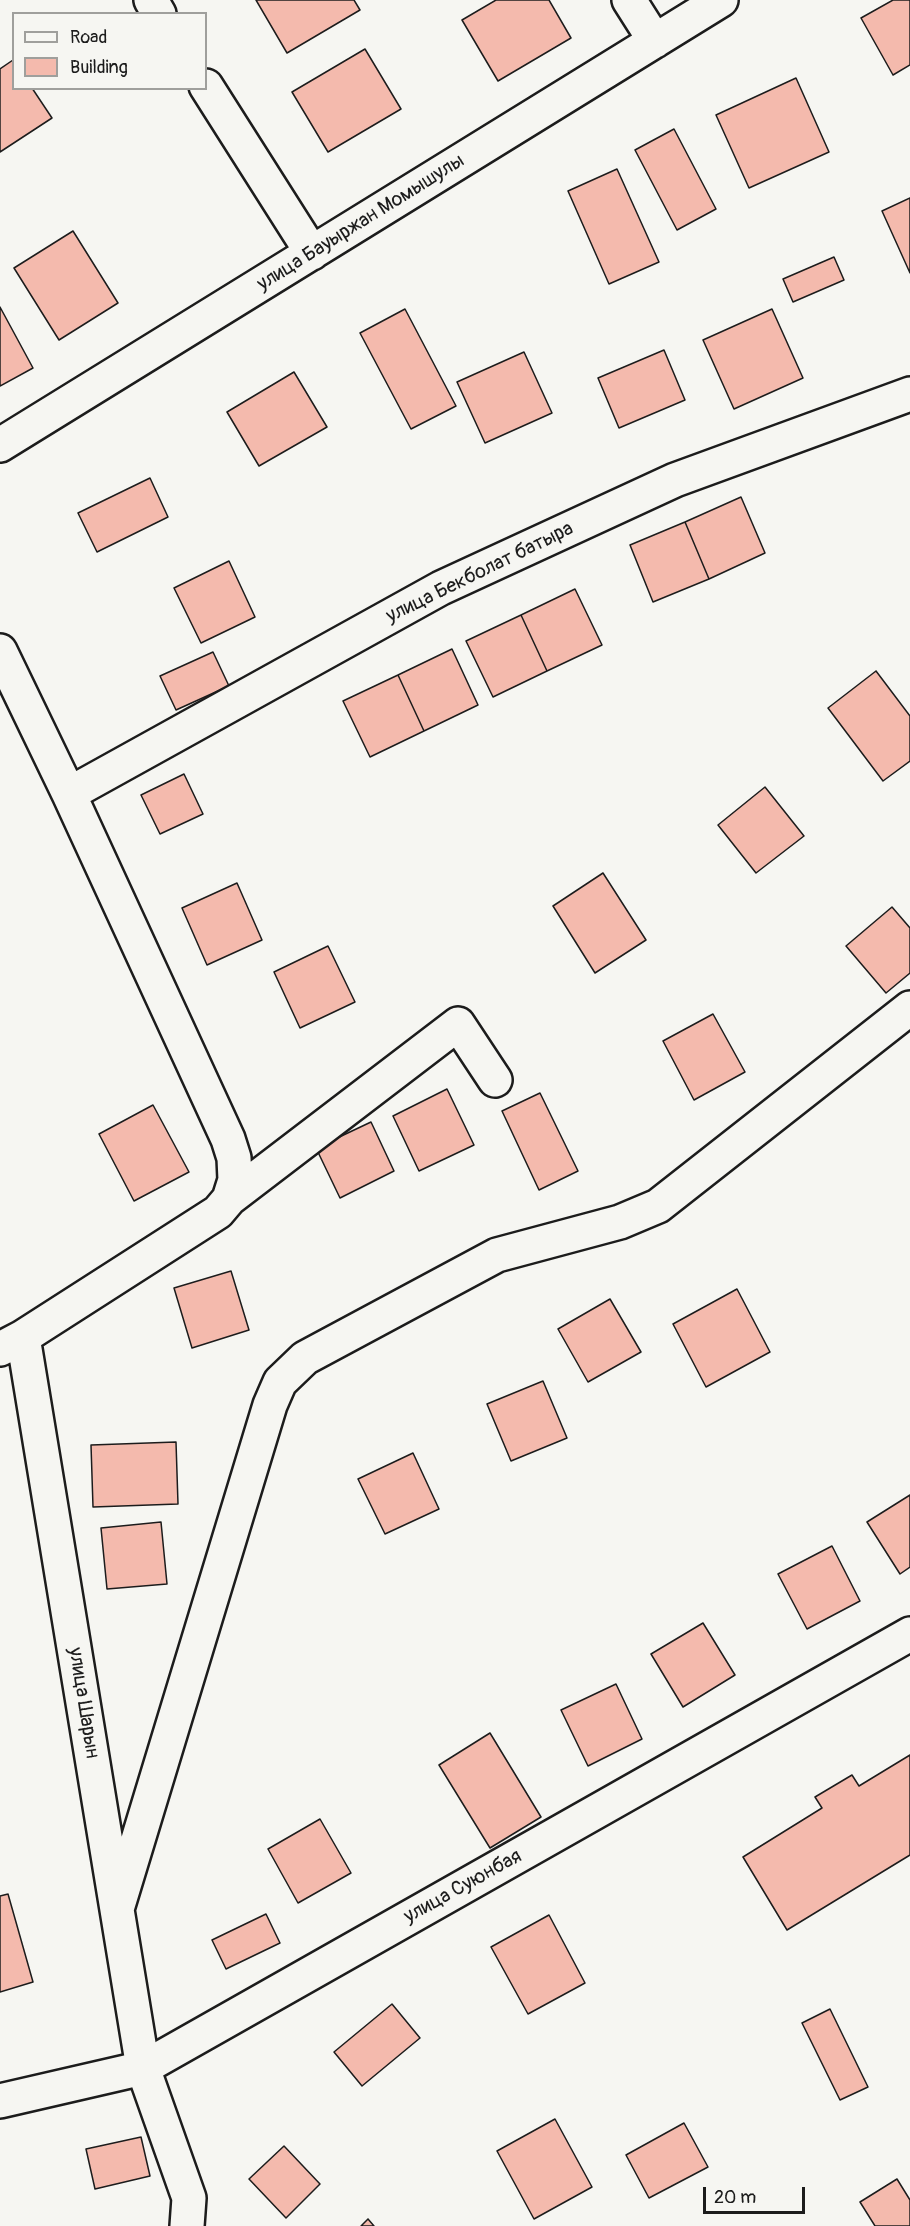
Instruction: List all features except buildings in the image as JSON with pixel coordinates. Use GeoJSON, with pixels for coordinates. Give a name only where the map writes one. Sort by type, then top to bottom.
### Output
{"type":"FeatureCollection","features":[{"type":"Feature","properties":{"kind":"street"},"geometry":{"type":"LineString","coordinates":[[630,0],[655,41]]}},
{"type":"Feature","properties":{"kind":"street","name":"улица Бауыржан Момышулы"},"geometry":{"type":"LineString","coordinates":[[0,445],[721,0]]}},
{"type":"Feature","properties":{"kind":"street"},"geometry":{"type":"LineString","coordinates":[[207,88],[312,253]]}},
{"type":"Feature","properties":{"kind":"street","name":"улица Бекболат батыра"},"geometry":{"type":"LineString","coordinates":[[69,794],[441,588],[675,480],[910,394]]}},
{"type":"Feature","properties":{"kind":"street"},"geometry":{"type":"LineString","coordinates":[[0,651],[69,794],[228,1139],[234,1158],[235,1180],[229,1199]]}},
{"type":"Feature","properties":{"kind":"street"},"geometry":{"type":"LineString","coordinates":[[117,1909],[270,1405],[280,1382],[305,1358],[497,1255],[620,1222],[658,1206],[910,1008]]}},
{"type":"Feature","properties":{"kind":"street"},"geometry":{"type":"LineString","coordinates":[[11,1343],[218,1212],[229,1199],[458,1024],[495,1080]]}},
{"type":"Feature","properties":{"kind":"street","name":"улица Шарын"},"geometry":{"type":"LineString","coordinates":[[11,1343],[117,1909],[142,2068],[189,2198],[187,2226]]}},
{"type":"Feature","properties":{"kind":"street","name":"улица Суюнбая"},"geometry":{"type":"LineString","coordinates":[[0,2101],[142,2068],[908,1641]]}}]}
